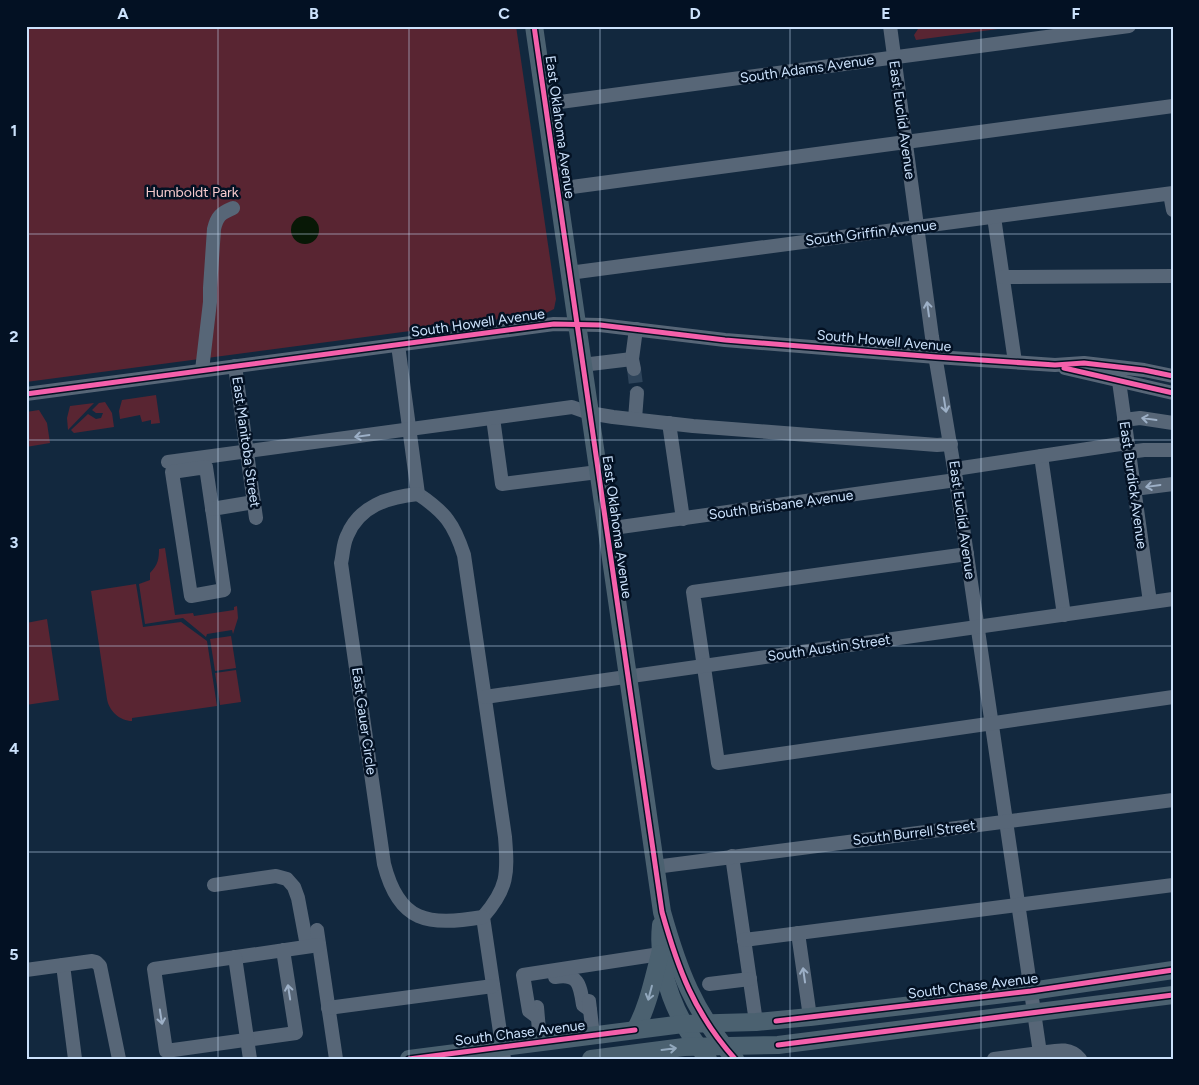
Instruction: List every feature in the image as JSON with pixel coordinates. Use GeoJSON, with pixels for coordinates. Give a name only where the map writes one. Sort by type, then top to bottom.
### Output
{"type":"FeatureCollection","features":[{"type":"Feature","properties":{"kind":"main road","name":"East Oklahoma Avenue"},"geometry":{"type":"LineString","coordinates":[[534,26],[656,867],[662,912],[660,954],[676,1008],[683,1024],[703,1053]]}},
{"type":"Feature","properties":{"kind":"main road","name":"East Oklahoma Avenue"},"geometry":{"type":"LineString","coordinates":[[662,912],[686,986],[729,1053]]}},
{"type":"Feature","properties":{"kind":"main road"},"geometry":{"type":"LineString","coordinates":[[635,1030],[647,1002],[660,954]]}},
{"type":"Feature","properties":{"kind":"main road","name":"South Chase Avenue"},"geometry":{"type":"LineString","coordinates":[[409,1059],[503,1052],[540,1042],[683,1024],[810,1018],[1031,991],[1173,970]]}},
{"type":"Feature","properties":{"kind":"main road"},"geometry":{"type":"LineString","coordinates":[[591,1059],[678,1048],[703,1053],[729,1053],[778,1045],[972,1022],[1173,995]]}},
{"type":"Feature","properties":{"kind":"main road"},"geometry":{"type":"LineString","coordinates":[[969,998],[972,1022]]}},
{"type":"Feature","properties":{"kind":"main road"},"geometry":{"type":"LineString","coordinates":[[593,1035],[596,1058]]}},
{"type":"Feature","properties":{"kind":"main road"},"geometry":{"type":"LineString","coordinates":[[766,1059],[778,1045]]}},
{"type":"Feature","properties":{"kind":"street","name":"East Euclid Avenue"},"geometry":{"type":"LineString","coordinates":[[890,26],[936,357],[951,444],[1040,1052]]}},
{"type":"Feature","properties":{"kind":"street","name":"South Adams Avenue"},"geometry":{"type":"LineString","coordinates":[[545,104],[1129,26]]}},
{"type":"Feature","properties":{"kind":"street"},"geometry":{"type":"LineString","coordinates":[[557,189],[1173,106]]}},
{"type":"Feature","properties":{"kind":"street"},"geometry":{"type":"LineString","coordinates":[[1172,193],[1173,210]]}},
{"type":"Feature","properties":{"kind":"street","name":"South Griffin Avenue"},"geometry":{"type":"LineString","coordinates":[[569,273],[1172,193]]}},
{"type":"Feature","properties":{"kind":"street"},"geometry":{"type":"LineString","coordinates":[[202,370],[210,302],[214,228],[216,219],[222,213],[233,208]]}},
{"type":"Feature","properties":{"kind":"street"},"geometry":{"type":"LineString","coordinates":[[994,217],[1015,362]]}},
{"type":"Feature","properties":{"kind":"street"},"geometry":{"type":"LineString","coordinates":[[1003,277],[1173,276]]}},
{"type":"Feature","properties":{"kind":"street","name":"South Howell Avenue"},"geometry":{"type":"LineString","coordinates":[[26,394],[554,324],[636,329],[724,340],[1055,365],[1083,373],[1118,373],[1144,370],[1173,376]]}},
{"type":"Feature","properties":{"kind":"street"},"geometry":{"type":"LineString","coordinates":[[582,365],[633,364],[636,329]]}},
{"type":"Feature","properties":{"kind":"street"},"geometry":{"type":"LineString","coordinates":[[398,345],[418,494],[434,505],[448,519],[457,534],[464,556],[505,837],[507,863],[505,884],[496,902],[483,917],[503,1052]]}},
{"type":"Feature","properties":{"kind":"street","name":"East Manitoba Street"},"geometry":{"type":"LineString","coordinates":[[235,366],[256,518]]}},
{"type":"Feature","properties":{"kind":"street","name":"South Howell Avenue"},"geometry":{"type":"LineString","coordinates":[[1118,373],[1173,393]]}},
{"type":"Feature","properties":{"kind":"street","name":"East Burdick Avenue"},"geometry":{"type":"LineString","coordinates":[[1118,373],[1150,602]]}},
{"type":"Feature","properties":{"kind":"street"},"geometry":{"type":"LineString","coordinates":[[635,419],[637,393]]}},
{"type":"Feature","properties":{"kind":"street"},"geometry":{"type":"LineString","coordinates":[[168,462],[572,407],[589,413],[669,423],[937,445],[951,444]]}},
{"type":"Feature","properties":{"kind":"street"},"geometry":{"type":"LineString","coordinates":[[493,418],[502,484],[598,472]]}},
{"type":"Feature","properties":{"kind":"street"},"geometry":{"type":"LineString","coordinates":[[1124,420],[1140,418],[1173,423]]}},
{"type":"Feature","properties":{"kind":"street"},"geometry":{"type":"LineString","coordinates":[[669,423],[683,519]]}},
{"type":"Feature","properties":{"kind":"street","name":"South Brisbane Avenue"},"geometry":{"type":"LineString","coordinates":[[606,529],[683,519],[955,474],[1041,456],[1128,447],[1144,450],[1173,450]]}},
{"type":"Feature","properties":{"kind":"street"},"geometry":{"type":"LineString","coordinates":[[1041,456],[1064,615]]}},
{"type":"Feature","properties":{"kind":"street"},"geometry":{"type":"LineString","coordinates":[[206,467],[212,509],[224,590],[190,596],[172,472],[206,467]]}},
{"type":"Feature","properties":{"kind":"street"},"geometry":{"type":"LineString","coordinates":[[1134,489],[1173,484]]}},
{"type":"Feature","properties":{"kind":"street","name":"East Gauer Circle"},"geometry":{"type":"LineString","coordinates":[[418,494],[395,496],[372,506],[357,520],[346,536],[341,563],[384,864],[390,885],[401,903],[417,916],[438,921],[483,917]]}},
{"type":"Feature","properties":{"kind":"street"},"geometry":{"type":"LineString","coordinates":[[212,509],[254,502]]}},
{"type":"Feature","properties":{"kind":"street"},"geometry":{"type":"LineString","coordinates":[[967,554],[693,592],[718,763],[1173,697]]}},
{"type":"Feature","properties":{"kind":"street","name":"South Austin Street"},"geometry":{"type":"LineString","coordinates":[[485,698],[1173,599]]}},
{"type":"Feature","properties":{"kind":"street","name":"South Burrell Street"},"geometry":{"type":"LineString","coordinates":[[656,867],[1173,800]]}},
{"type":"Feature","properties":{"kind":"street"},"geometry":{"type":"LineString","coordinates":[[732,856],[756,1022]]}},
{"type":"Feature","properties":{"kind":"street"},"geometry":{"type":"LineString","coordinates":[[214,885],[276,876],[287,879],[294,887],[313,946],[328,1008],[336,1059]]}},
{"type":"Feature","properties":{"kind":"street"},"geometry":{"type":"LineString","coordinates":[[744,940],[1173,884]]}},
{"type":"Feature","properties":{"kind":"street"},"geometry":{"type":"LineString","coordinates":[[313,946],[317,930]]}},
{"type":"Feature","properties":{"kind":"street"},"geometry":{"type":"LineString","coordinates":[[798,934],[810,1018]]}},
{"type":"Feature","properties":{"kind":"street"},"geometry":{"type":"LineString","coordinates":[[283,950],[296,1033],[166,1051],[154,969],[234,957],[283,950],[313,946]]}},
{"type":"Feature","properties":{"kind":"street"},"geometry":{"type":"LineString","coordinates":[[537,1017],[529,1011],[523,975],[660,954]]}},
{"type":"Feature","properties":{"kind":"street"},"geometry":{"type":"LineString","coordinates":[[234,957],[250,1059]]}},
{"type":"Feature","properties":{"kind":"street"},"geometry":{"type":"LineString","coordinates":[[26,970],[96,962],[100,966],[119,1059]]}},
{"type":"Feature","properties":{"kind":"street"},"geometry":{"type":"LineString","coordinates":[[63,965],[76,1059]]}},
{"type":"Feature","properties":{"kind":"street"},"geometry":{"type":"LineString","coordinates":[[584,966],[593,1035]]}},
{"type":"Feature","properties":{"kind":"street"},"geometry":{"type":"LineString","coordinates":[[540,1042],[535,982],[568,976],[578,983],[581,988],[583,1005],[590,1010]]}},
{"type":"Feature","properties":{"kind":"street"},"geometry":{"type":"LineString","coordinates":[[709,984],[750,979]]}},
{"type":"Feature","properties":{"kind":"street"},"geometry":{"type":"LineString","coordinates":[[328,1008],[493,986]]}},
{"type":"Feature","properties":{"kind":"street"},"geometry":{"type":"LineString","coordinates":[[994,1059],[1067,1050],[1080,1059]]}},
{"type":"Feature","properties":{"kind":"green space","name":"Humboldt Park"},"geometry":{"type":"Polygon","coordinates":[[[26,26],[516,26],[556,299],[554,309],[546,313],[26,382],[26,26]]]}},
{"type":"Feature","properties":{"kind":"green space"},"geometry":{"type":"Polygon","coordinates":[[[920,26],[997,26],[998,29],[916,40],[914,35],[920,26]]]}},
{"type":"Feature","properties":{"kind":"green space"},"geometry":{"type":"Polygon","coordinates":[[[156,395],[160,423],[151,424],[151,420],[142,422],[140,415],[120,419],[119,411],[122,400],[156,395]]]}},
{"type":"Feature","properties":{"kind":"green space"},"geometry":{"type":"Polygon","coordinates":[[[105,402],[112,413],[114,427],[74,433],[71,430],[88,414],[96,419],[101,418],[103,413],[96,413],[92,410],[99,403],[105,402]]]}},
{"type":"Feature","properties":{"kind":"green space"},"geometry":{"type":"Polygon","coordinates":[[[94,403],[68,430],[67,418],[70,406],[94,403]]]}},
{"type":"Feature","properties":{"kind":"green space"},"geometry":{"type":"Polygon","coordinates":[[[39,410],[47,423],[50,443],[26,447],[26,412],[39,410]]]}},
{"type":"Feature","properties":{"kind":"green space"},"geometry":{"type":"Polygon","coordinates":[[[165,548],[175,615],[193,613],[194,616],[234,610],[234,607],[237,606],[238,618],[233,634],[232,630],[207,634],[206,637],[183,618],[145,624],[139,584],[150,580],[150,573],[158,562],[159,549],[165,548]]]}},
{"type":"Feature","properties":{"kind":"green space"},"geometry":{"type":"Polygon","coordinates":[[[136,584],[143,627],[181,622],[207,641],[217,706],[132,718],[132,721],[119,717],[110,708],[107,699],[91,591],[136,584]]]}},
{"type":"Feature","properties":{"kind":"green space"},"geometry":{"type":"Polygon","coordinates":[[[47,619],[59,700],[26,705],[26,623],[47,619]]]}},
{"type":"Feature","properties":{"kind":"green space"},"geometry":{"type":"Polygon","coordinates":[[[231,636],[236,668],[215,671],[210,639],[231,636]]]}},
{"type":"Feature","properties":{"kind":"green space"},"geometry":{"type":"Polygon","coordinates":[[[236,670],[241,702],[220,705],[215,673],[236,670]]]}},
{"type":"Feature","properties":{"kind":"shaded area"},"geometry":{"type":"Polygon","coordinates":[[[305,216],[315,220],[319,230],[315,240],[305,244],[295,240],[291,230],[295,220],[305,216]]]}},
{"type":"Feature","properties":{"kind":"tunnel"},"geometry":{"type":"LineString","coordinates":[[634,369],[637,393]]}},
{"type":"Feature","properties":{"kind":"cycle path"},"geometry":{"type":"LineString","coordinates":[[534,26],[662,912],[674,953],[689,990],[709,1025],[735,1059]]}},
{"type":"Feature","properties":{"kind":"cycle path"},"geometry":{"type":"LineString","coordinates":[[26,394],[554,324],[600,325],[725,340],[936,357],[1055,365],[1084,363],[1144,370],[1173,376]]}},
{"type":"Feature","properties":{"kind":"cycle path"},"geometry":{"type":"LineString","coordinates":[[1064,368],[1173,393]]}},
{"type":"Feature","properties":{"kind":"cycle path"},"geometry":{"type":"LineString","coordinates":[[776,1021],[1031,991],[1173,970]]}},
{"type":"Feature","properties":{"kind":"cycle path"},"geometry":{"type":"LineString","coordinates":[[778,1045],[1173,995]]}},
{"type":"Feature","properties":{"kind":"cycle path"},"geometry":{"type":"LineString","coordinates":[[409,1059],[635,1030]]}}]}
